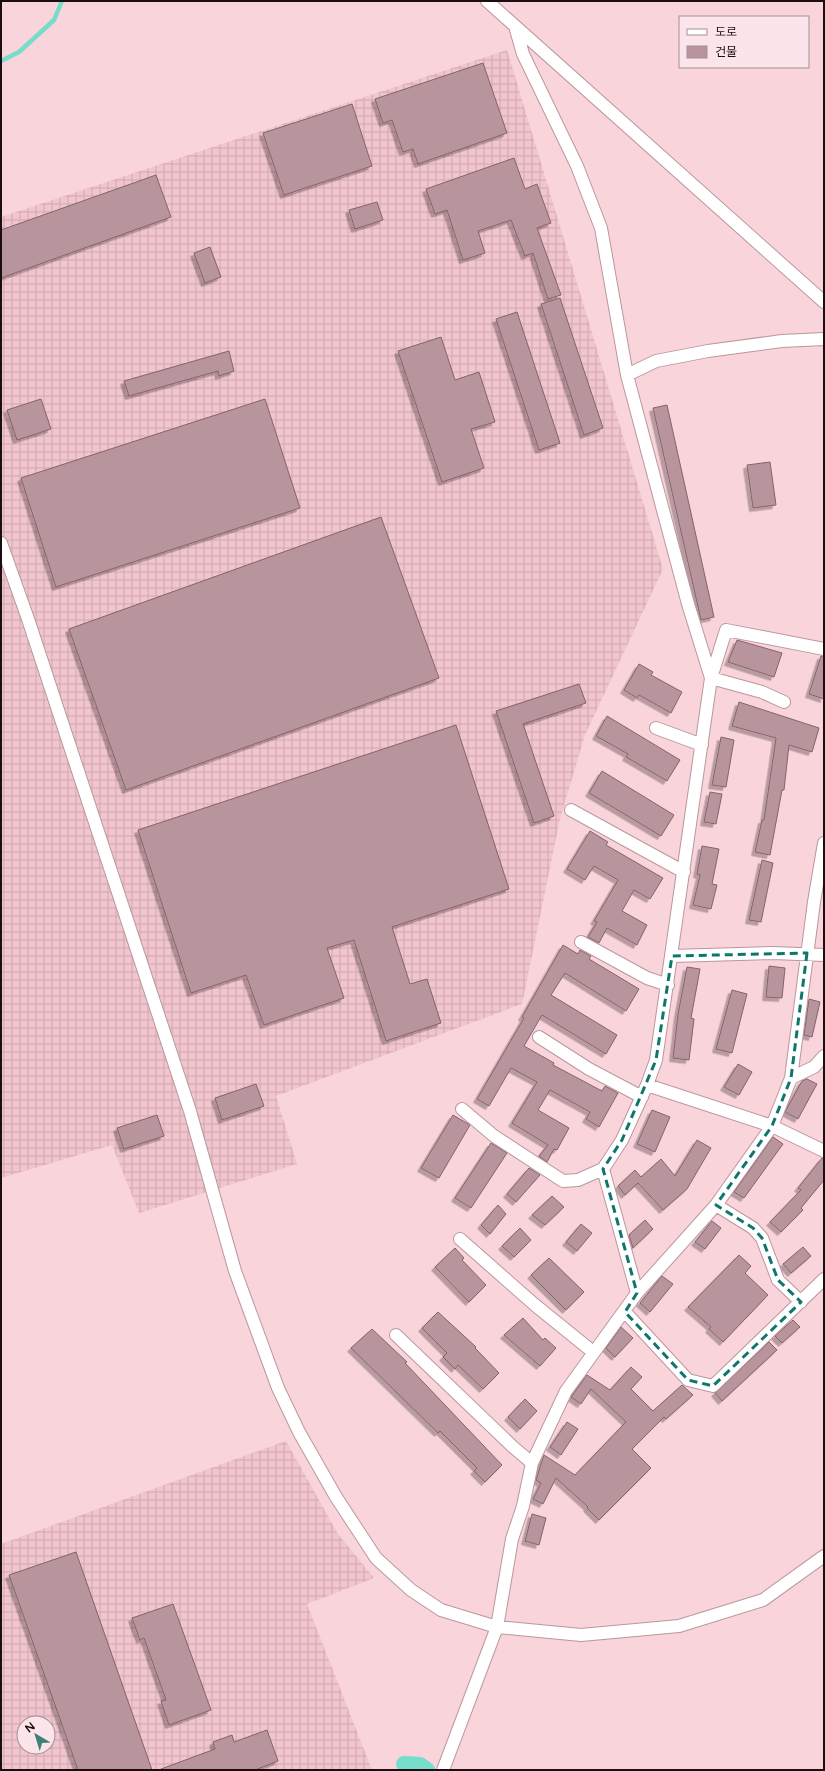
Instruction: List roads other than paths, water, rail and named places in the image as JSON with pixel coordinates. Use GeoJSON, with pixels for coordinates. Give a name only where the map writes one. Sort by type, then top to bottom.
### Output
{"type":"FeatureCollection","features":[{"type":"Feature","properties":{"kind":"street"},"geometry":{"type":"LineString","coordinates":[[487,1],[824,302]]}},
{"type":"Feature","properties":{"kind":"street"},"geometry":{"type":"LineString","coordinates":[[515,26],[523,54],[577,166],[601,228],[627,375],[688,604],[712,678]]}},
{"type":"Feature","properties":{"kind":"street"},"geometry":{"type":"LineString","coordinates":[[627,375],[656,361],[708,351],[782,341],[824,339]]}},
{"type":"Feature","properties":{"kind":"street"},"geometry":{"type":"LineString","coordinates":[[1,543],[28,619],[190,1111],[235,1272],[278,1388],[299,1432],[336,1497],[376,1558],[411,1590],[441,1610],[497,1627],[581,1635],[679,1626],[764,1600],[824,1556]]}},
{"type":"Feature","properties":{"kind":"street"},"geometry":{"type":"LineString","coordinates":[[462,1110],[494,1136],[563,1182],[578,1180],[602,1169],[622,1140],[642,1097],[656,1060],[712,678],[726,630],[824,649]]}},
{"type":"Feature","properties":{"kind":"street"},"geometry":{"type":"LineString","coordinates":[[712,678],[762,692],[784,702]]}},
{"type":"Feature","properties":{"kind":"street"},"geometry":{"type":"LineString","coordinates":[[656,728],[702,746]]}},
{"type":"Feature","properties":{"kind":"street"},"geometry":{"type":"LineString","coordinates":[[571,810],[684,872]]}},
{"type":"Feature","properties":{"kind":"street"},"geometry":{"type":"LineString","coordinates":[[443,1770],[497,1627],[512,1540],[523,1506],[532,1463],[566,1391],[593,1352],[626,1312],[638,1293],[716,1205],[772,1126],[791,1078],[807,953],[824,843]]}},
{"type":"Feature","properties":{"kind":"street"},"geometry":{"type":"LineString","coordinates":[[581,942],[647,978],[668,985]]}},
{"type":"Feature","properties":{"kind":"street"},"geometry":{"type":"LineString","coordinates":[[672,956],[807,953],[824,955]]}},
{"type":"Feature","properties":{"kind":"street"},"geometry":{"type":"LineString","coordinates":[[539,1037],[589,1069],[642,1097]]}},
{"type":"Feature","properties":{"kind":"street"},"geometry":{"type":"LineString","coordinates":[[791,1078],[814,1067],[824,1056]]}},
{"type":"Feature","properties":{"kind":"street"},"geometry":{"type":"LineString","coordinates":[[647,1085],[772,1126],[824,1151]]}},
{"type":"Feature","properties":{"kind":"street"},"geometry":{"type":"LineString","coordinates":[[602,1169],[638,1293]]}},
{"type":"Feature","properties":{"kind":"street"},"geometry":{"type":"LineString","coordinates":[[716,1205],[753,1228],[762,1238],[778,1280],[801,1302]]}},
{"type":"Feature","properties":{"kind":"street"},"geometry":{"type":"LineString","coordinates":[[460,1239],[535,1305],[593,1352]]}},
{"type":"Feature","properties":{"kind":"street"},"geometry":{"type":"LineString","coordinates":[[626,1312],[688,1380],[713,1386],[824,1279]]}},
{"type":"Feature","properties":{"kind":"street"},"geometry":{"type":"LineString","coordinates":[[396,1335],[513,1447],[532,1463]]}},
{"type":"Feature","properties":{"kind":"waterway"},"geometry":{"type":"LineString","coordinates":[[1,61],[19,52],[54,20],[62,1]]}},
{"type":"Feature","properties":{"kind":"waterway"},"geometry":{"type":"LineString","coordinates":[[404,1764],[420,1765],[427,1770]]}}]}
